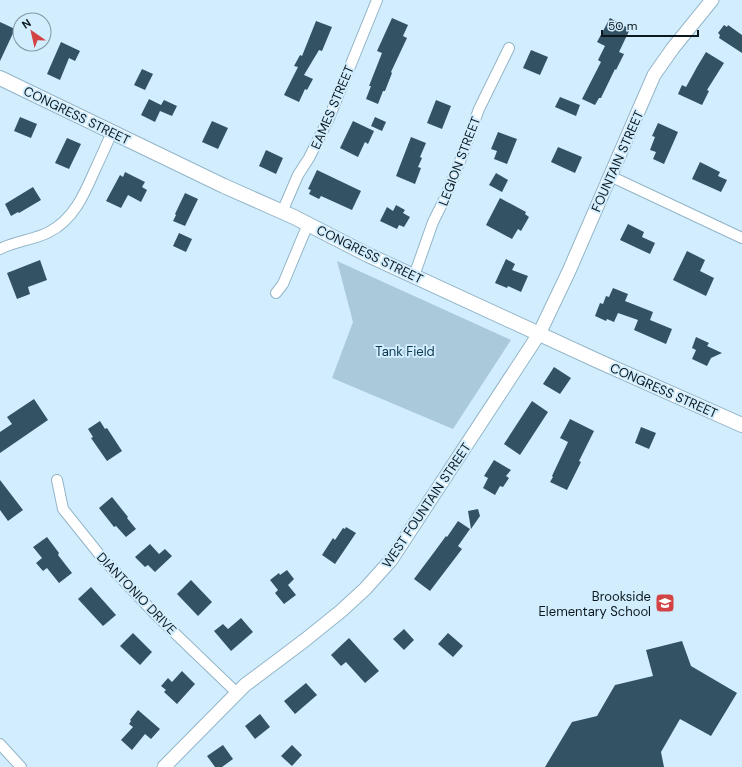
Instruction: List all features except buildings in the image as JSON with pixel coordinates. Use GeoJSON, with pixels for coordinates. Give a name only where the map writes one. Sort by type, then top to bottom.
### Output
{"type":"FeatureCollection","features":[{"type":"Feature","properties":{"kind":"main road","name":"CONGRESS STREET"},"geometry":{"type":"LineString","coordinates":[[0,78],[308,224],[368,255],[742,425]]}},
{"type":"Feature","properties":{"kind":"street","name":"EAMES STREET"},"geometry":{"type":"LineString","coordinates":[[282,212],[298,175],[309,158],[329,118],[377,0]]}},
{"type":"Feature","properties":{"kind":"street","name":"FOUNTAIN STREET"},"geometry":{"type":"LineString","coordinates":[[539,334],[569,271],[654,75],[673,48],[712,0]]}},
{"type":"Feature","properties":{"kind":"street","name":"LEGION STREET"},"geometry":{"type":"LineString","coordinates":[[414,276],[433,222],[460,161],[479,108],[509,48]]}},
{"type":"Feature","properties":{"kind":"street"},"geometry":{"type":"LineString","coordinates":[[0,249],[5,246],[48,233],[59,227],[69,217],[79,203],[112,132]]}},
{"type":"Feature","properties":{"kind":"street"},"geometry":{"type":"LineString","coordinates":[[610,176],[742,238]]}},
{"type":"Feature","properties":{"kind":"street"},"geometry":{"type":"LineString","coordinates":[[276,293],[282,284],[308,224]]}},
{"type":"Feature","properties":{"kind":"street","name":"WEST FOUNTAIN STREET"},"geometry":{"type":"LineString","coordinates":[[164,767],[245,685],[341,611],[365,589],[391,560],[539,334]]}},
{"type":"Feature","properties":{"kind":"street","name":"DIANTONIO DRIVE"},"geometry":{"type":"LineString","coordinates":[[57,480],[63,509],[103,559],[159,618],[237,693]]}},
{"type":"Feature","properties":{"kind":"street"},"geometry":{"type":"LineString","coordinates":[[0,744],[21,767]]}},
{"type":"Feature","properties":{"kind":"green space","name":"Tank Field"},"geometry":{"type":"Polygon","coordinates":[[[337,261],[511,340],[453,429],[332,378],[353,322],[337,261]]]}},
{"type":"Feature","properties":{"kind":"place","name":"Brookside Elementary School"},"geometry":{"type":"Point","coordinates":[665,603]}}]}
